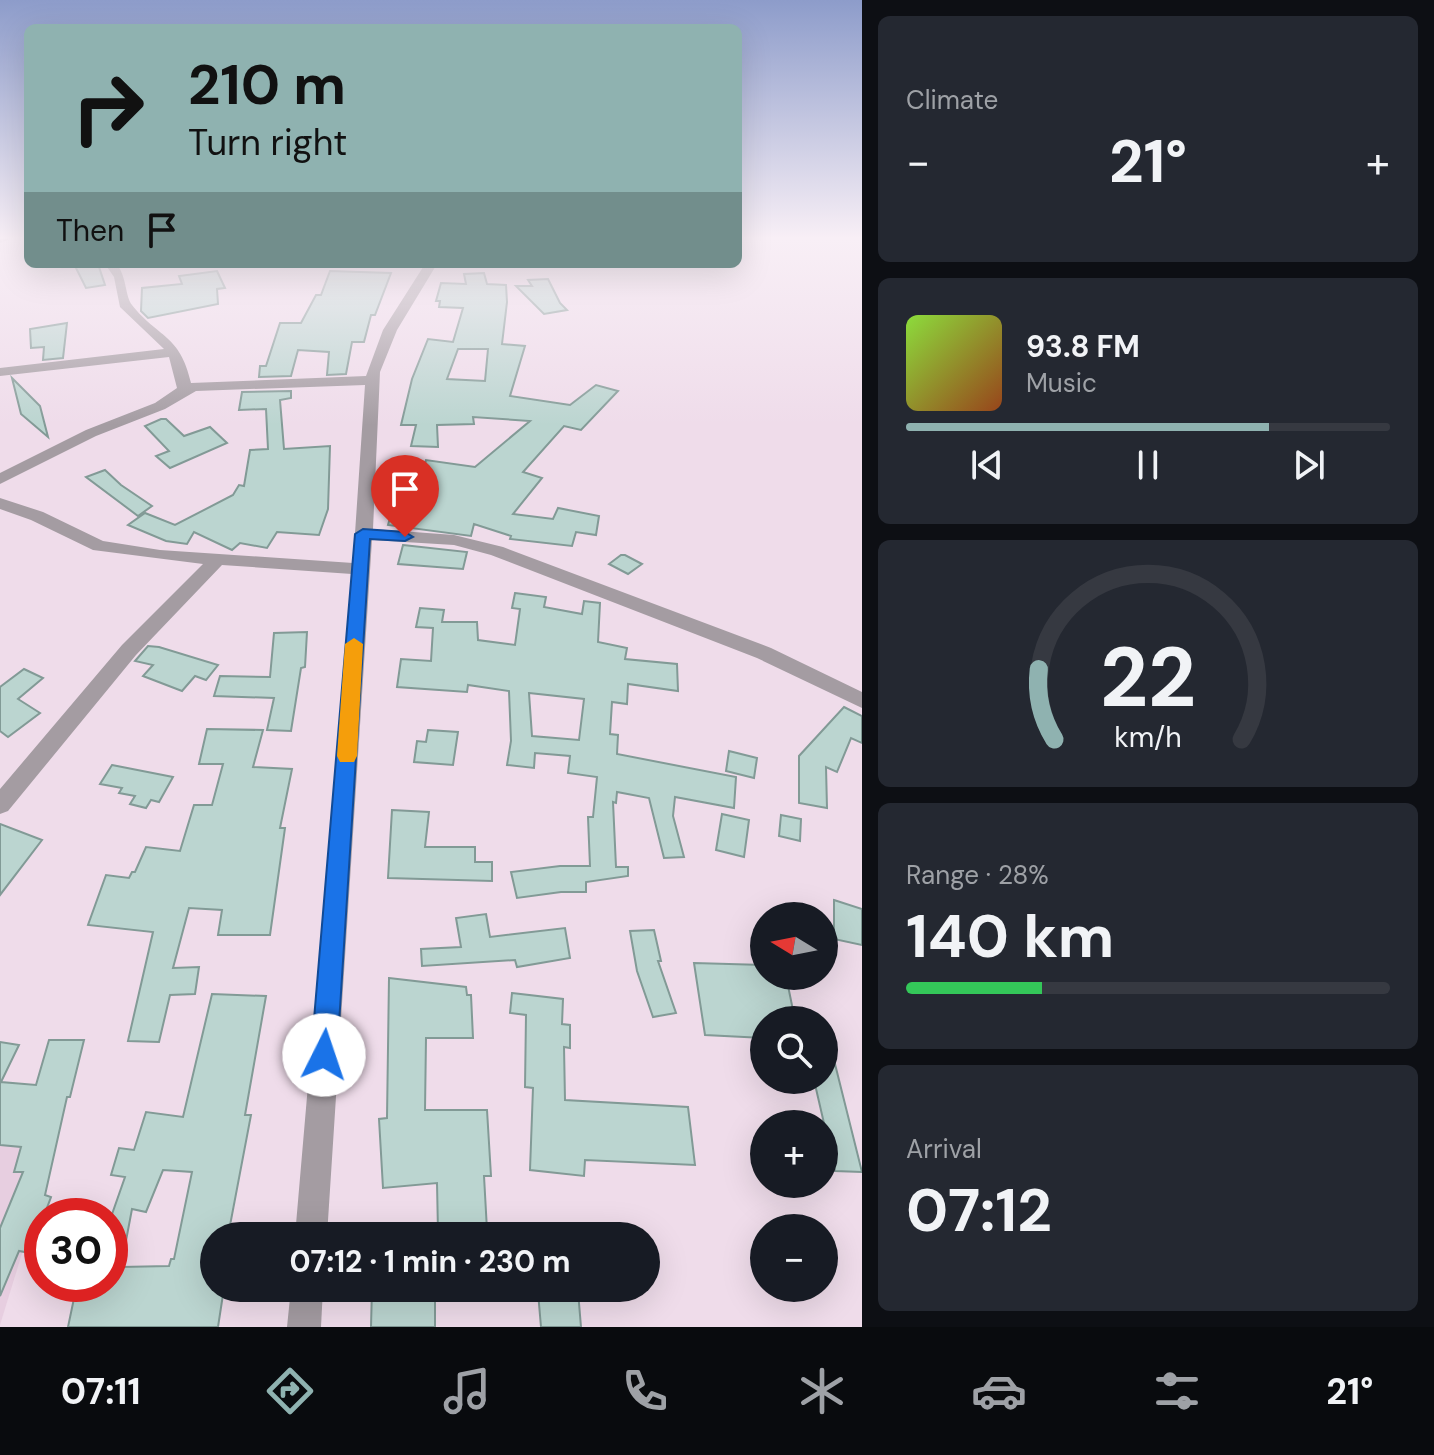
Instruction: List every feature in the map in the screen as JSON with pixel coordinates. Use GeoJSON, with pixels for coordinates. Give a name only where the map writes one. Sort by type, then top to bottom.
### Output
{"type":"FeatureCollection","features":[{"type":"Feature","properties":{"kind":"street"},"geometry":{"type":"LineString","coordinates":[[124,301],[174,352],[185,390]]}},
{"type":"Feature","properties":{"kind":"street"},"geometry":{"type":"LineString","coordinates":[[312,1222],[372,380],[390,330],[408,301]]}},
{"type":"Feature","properties":{"kind":"street"},"geometry":{"type":"LineString","coordinates":[[0,372],[174,352]]}},
{"type":"Feature","properties":{"kind":"street"},"geometry":{"type":"LineString","coordinates":[[0,479],[91,433],[160,406],[185,390],[210,385],[372,380]]}},
{"type":"Feature","properties":{"kind":"street"},"geometry":{"type":"LineString","coordinates":[[0,503],[37,516],[99,546],[160,555],[359,569]]}},
{"type":"Feature","properties":{"kind":"street"},"geometry":{"type":"LineString","coordinates":[[363,534],[454,540],[497,551],[739,642],[862,701]]}},
{"type":"Feature","properties":{"kind":"street"},"geometry":{"type":"LineString","coordinates":[[0,805],[129,650],[218,559]]}},
{"type":"Feature","properties":{"kind":"street"},"geometry":{"type":"LineString","coordinates":[[304,1327],[306,1302]]}},
{"type":"Feature","properties":{"kind":"shaded area"},"geometry":{"type":"Polygon","coordinates":[[[0,1130],[59,1133],[39,1198],[24,1198],[24,1247],[0,1325],[0,1130]]]}},
{"type":"Feature","properties":{"kind":"building"},"geometry":{"type":"Polygon","coordinates":[[[141,301],[218,301],[218,304],[148,318],[141,311],[141,301]]]}},
{"type":"Feature","properties":{"kind":"building"},"geometry":{"type":"Polygon","coordinates":[[[313,301],[380,301],[375,315],[371,315],[364,342],[352,342],[346,374],[327,375],[329,352],[298,350],[291,376],[259,377],[260,366],[266,366],[280,323],[301,323],[313,301]]]}},
{"type":"Feature","properties":{"kind":"building"},"geometry":{"type":"Polygon","coordinates":[[[436,301],[507,301],[502,344],[525,346],[510,396],[570,405],[596,385],[618,391],[581,430],[564,426],[523,472],[542,478],[513,514],[553,519],[558,508],[599,516],[596,535],[576,532],[572,546],[510,539],[511,536],[474,524],[471,536],[388,525],[394,504],[415,506],[426,460],[475,467],[530,421],[473,417],[474,424],[437,425],[438,447],[411,446],[416,425],[401,425],[412,379],[428,339],[453,342],[463,308],[439,307],[440,301],[436,301]],[[458,349],[447,379],[485,381],[488,349],[458,349]]]}},
{"type":"Feature","properties":{"kind":"building"},"geometry":{"type":"Polygon","coordinates":[[[531,301],[559,301],[567,310],[544,314],[531,301]]]}},
{"type":"Feature","properties":{"kind":"building"},"geometry":{"type":"Polygon","coordinates":[[[67,323],[63,358],[43,360],[44,347],[31,348],[30,329],[67,323]]]}},
{"type":"Feature","properties":{"kind":"building"},"geometry":{"type":"Polygon","coordinates":[[[12,378],[40,406],[48,437],[21,414],[12,378]]]}},
{"type":"Feature","properties":{"kind":"building"},"geometry":{"type":"Polygon","coordinates":[[[291,391],[291,398],[280,400],[284,449],[330,446],[328,509],[319,535],[277,532],[267,548],[240,543],[232,550],[194,532],[187,544],[166,541],[128,525],[145,513],[175,525],[233,495],[239,485],[244,486],[250,450],[268,449],[266,409],[239,410],[242,392],[291,391]]]}},
{"type":"Feature","properties":{"kind":"building"},"geometry":{"type":"Polygon","coordinates":[[[166,419],[184,436],[210,427],[227,443],[170,468],[156,456],[169,451],[145,426],[166,419]]]}},
{"type":"Feature","properties":{"kind":"building"},"geometry":{"type":"Polygon","coordinates":[[[105,470],[152,506],[138,516],[86,477],[105,470]]]}},
{"type":"Feature","properties":{"kind":"building"},"geometry":{"type":"Polygon","coordinates":[[[403,545],[467,552],[463,569],[398,564],[403,545]]]}},
{"type":"Feature","properties":{"kind":"building"},"geometry":{"type":"Polygon","coordinates":[[[621,555],[642,564],[628,574],[609,564],[621,555]]]}},
{"type":"Feature","properties":{"kind":"building"},"geometry":{"type":"Polygon","coordinates":[[[515,593],[546,597],[544,607],[582,614],[584,601],[600,603],[598,642],[627,648],[625,659],[677,664],[678,691],[628,684],[627,704],[612,702],[610,734],[618,735],[617,754],[736,777],[734,808],[675,797],[673,816],[684,857],[664,858],[649,798],[617,792],[616,803],[613,802],[616,867],[628,867],[628,876],[586,882],[586,892],[517,898],[511,872],[590,866],[588,817],[593,817],[597,777],[568,773],[570,756],[535,753],[534,768],[507,765],[511,741],[509,691],[468,685],[467,692],[397,687],[401,659],[431,661],[433,628],[416,627],[420,608],[444,610],[442,622],[477,622],[478,640],[515,645],[520,609],[512,608],[515,593]],[[529,693],[532,736],[579,740],[584,699],[529,693]]]}},
{"type":"Feature","properties":{"kind":"building"},"geometry":{"type":"Polygon","coordinates":[[[307,632],[305,667],[301,668],[291,731],[267,730],[274,698],[214,696],[220,676],[270,677],[274,633],[307,632]]]}},
{"type":"Feature","properties":{"kind":"building"},"geometry":{"type":"Polygon","coordinates":[[[148,646],[218,665],[206,680],[195,676],[182,691],[143,676],[153,665],[135,661],[148,646]]]}},
{"type":"Feature","properties":{"kind":"building"},"geometry":{"type":"Polygon","coordinates":[[[24,669],[43,678],[18,699],[40,713],[8,737],[0,731],[0,687],[24,669]]]}},
{"type":"Feature","properties":{"kind":"building"},"geometry":{"type":"Polygon","coordinates":[[[844,707],[862,716],[862,743],[851,738],[837,772],[826,767],[827,808],[799,803],[799,756],[844,707]]]}},
{"type":"Feature","properties":{"kind":"building"},"geometry":{"type":"Polygon","coordinates":[[[207,729],[263,730],[253,767],[292,769],[280,828],[285,828],[270,935],[218,935],[222,910],[189,908],[173,968],[199,967],[195,994],[170,995],[159,1042],[128,1041],[153,932],[88,925],[106,875],[129,878],[146,847],[180,851],[194,805],[212,805],[223,764],[199,764],[207,729]]]}},
{"type":"Feature","properties":{"kind":"building"},"geometry":{"type":"Polygon","coordinates":[[[428,730],[458,732],[453,765],[414,762],[417,741],[426,742],[428,730]]]}},
{"type":"Feature","properties":{"kind":"building"},"geometry":{"type":"Polygon","coordinates":[[[729,751],[757,758],[754,778],[726,771],[729,751]]]}},
{"type":"Feature","properties":{"kind":"building"},"geometry":{"type":"Polygon","coordinates":[[[112,765],[173,777],[159,802],[151,800],[146,808],[130,804],[135,796],[119,793],[122,788],[100,784],[112,765]]]}},
{"type":"Feature","properties":{"kind":"building"},"geometry":{"type":"Polygon","coordinates":[[[392,810],[429,812],[425,847],[475,847],[475,862],[492,862],[492,881],[388,878],[392,810]]]}},
{"type":"Feature","properties":{"kind":"building"},"geometry":{"type":"Polygon","coordinates":[[[722,814],[749,820],[744,857],[716,850],[722,814]]]}},
{"type":"Feature","properties":{"kind":"building"},"geometry":{"type":"Polygon","coordinates":[[[781,815],[801,819],[800,841],[779,836],[781,815]]]}},
{"type":"Feature","properties":{"kind":"building"},"geometry":{"type":"Polygon","coordinates":[[[0,824],[42,840],[0,895],[0,824]]]}},
{"type":"Feature","properties":{"kind":"building"},"geometry":{"type":"Polygon","coordinates":[[[834,900],[862,909],[862,945],[838,940],[838,902],[834,900]]]}},
{"type":"Feature","properties":{"kind":"building"},"geometry":{"type":"Polygon","coordinates":[[[486,914],[490,937],[565,928],[570,958],[517,967],[515,960],[422,966],[421,949],[461,947],[456,918],[486,914]]]}},
{"type":"Feature","properties":{"kind":"building"},"geometry":{"type":"Polygon","coordinates":[[[654,930],[661,961],[658,961],[676,1013],[653,1017],[637,971],[630,931],[654,930]]]}},
{"type":"Feature","properties":{"kind":"building"},"geometry":{"type":"Polygon","coordinates":[[[694,963],[750,965],[750,990],[789,990],[792,1006],[750,1006],[750,1037],[705,1035],[694,963]]]}},
{"type":"Feature","properties":{"kind":"building"},"geometry":{"type":"Polygon","coordinates":[[[389,978],[466,987],[467,995],[471,995],[473,1038],[426,1038],[425,1110],[487,1110],[491,1176],[484,1176],[487,1222],[438,1222],[437,1183],[383,1188],[379,1119],[387,1118],[389,978]]]}},
{"type":"Feature","properties":{"kind":"building"},"geometry":{"type":"Polygon","coordinates":[[[512,993],[563,999],[562,1024],[570,1025],[570,1048],[564,1047],[565,1100],[688,1107],[695,1165],[585,1160],[584,1176],[530,1170],[533,1088],[525,1087],[526,1015],[510,1013],[512,993]]]}},
{"type":"Feature","properties":{"kind":"building"},"geometry":{"type":"Polygon","coordinates":[[[212,994],[266,996],[245,1115],[251,1115],[231,1222],[200,1222],[200,1302],[222,1302],[218,1327],[68,1327],[73,1302],[128,1302],[128,1267],[169,1266],[171,1259],[174,1259],[192,1172],[163,1170],[146,1212],[132,1209],[128,1230],[128,1198],[118,1198],[125,1177],[111,1175],[119,1148],[134,1150],[146,1112],[183,1117],[212,994]]]}},
{"type":"Feature","properties":{"kind":"building"},"geometry":{"type":"Polygon","coordinates":[[[49,1040],[84,1040],[70,1097],[67,1097],[45,1195],[51,1197],[24,1198],[24,1252],[19,1251],[0,1296],[0,1228],[23,1172],[14,1172],[21,1147],[0,1145],[0,1042],[19,1045],[1,1082],[36,1085],[49,1040]]]}},
{"type":"Feature","properties":{"kind":"building"},"geometry":{"type":"Polygon","coordinates":[[[838,1076],[862,1172],[838,1171],[838,1110],[821,1110],[817,1094],[838,1094],[838,1076]]]}},
{"type":"Feature","properties":{"kind":"building"},"geometry":{"type":"Polygon","coordinates":[[[372,1302],[435,1302],[435,1327],[371,1327],[372,1302]]]}},
{"type":"Feature","properties":{"kind":"building"},"geometry":{"type":"Polygon","coordinates":[[[539,1302],[579,1302],[581,1327],[541,1327],[539,1302]]]}},
{"type":"Feature","properties":{"kind":"slow traffic"},"geometry":{"type":"LineString","coordinates":[[347,756],[354,644]]}},
{"type":"Feature","properties":{"kind":"route"},"geometry":{"type":"LineString","coordinates":[[324,1055],[363,534],[405,537]]}}]}
